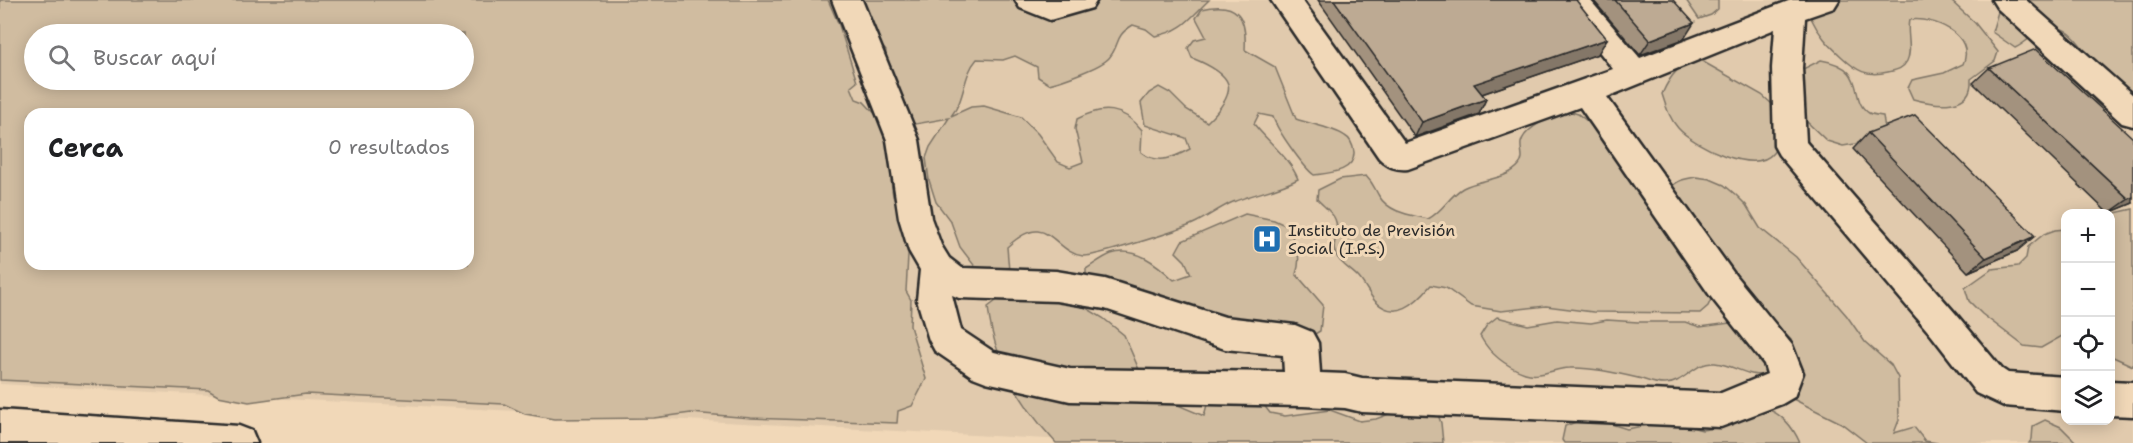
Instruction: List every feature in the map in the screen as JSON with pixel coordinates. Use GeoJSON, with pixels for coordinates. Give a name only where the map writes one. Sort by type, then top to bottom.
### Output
{"type":"FeatureCollection","features":[{"type":"Feature","properties":{"kind":"street"},"geometry":{"type":"LineString","coordinates":[[847,0],[903,140],[915,218],[926,251],[936,268],[959,283],[1056,286],[1105,294],[1225,333],[1295,340],[1300,343],[1303,389]]}},
{"type":"Feature","properties":{"kind":"street"},"geometry":{"type":"LineString","coordinates":[[1030,0],[1050,9],[1083,0]]}},
{"type":"Feature","properties":{"kind":"street"},"geometry":{"type":"LineString","coordinates":[[1286,0],[1390,149],[1398,157],[1408,156],[1587,92],[1824,0]]}},
{"type":"Feature","properties":{"kind":"street"},"geometry":{"type":"LineString","coordinates":[[1573,0],[1634,72]]}},
{"type":"Feature","properties":{"kind":"street"},"geometry":{"type":"LineString","coordinates":[[2007,0],[2133,114]]}},
{"type":"Feature","properties":{"kind":"street"},"geometry":{"type":"LineString","coordinates":[[1791,11],[1787,68],[1790,146],[1944,325],[1989,381],[2004,389],[2061,394]]}},
{"type":"Feature","properties":{"kind":"street"},"geometry":{"type":"LineString","coordinates":[[936,268],[934,300],[947,340],[986,366],[1070,385],[1303,389],[1345,391],[1362,395],[1721,410],[1769,392],[1781,385],[1785,373],[1780,356],[1723,286],[1587,92]]}},
{"type":"Feature","properties":{"kind":"street"},"geometry":{"type":"LineString","coordinates":[[2115,398],[2133,399]]}},
{"type":"Feature","properties":{"kind":"street"},"geometry":{"type":"LineString","coordinates":[[0,427],[222,443]]}},
{"type":"Feature","properties":{"kind":"shaded area","name":"Instituto de Previsión Social (I.P.S.)"},"geometry":{"type":"Polygon","coordinates":[[[0,0],[2133,0],[2133,443],[1125,443],[0,384],[0,0]]]}},
{"type":"Feature","properties":{"kind":"shaded area"},"geometry":{"type":"Polygon","coordinates":[[[0,0],[828,0],[839,25],[857,82],[851,87],[856,99],[864,102],[880,119],[895,156],[891,181],[893,196],[909,238],[906,291],[911,300],[910,326],[926,379],[912,406],[898,411],[897,423],[751,418],[691,413],[654,418],[554,419],[525,414],[504,404],[306,394],[249,402],[218,396],[208,390],[0,380],[0,0]]]}},
{"type":"Feature","properties":{"kind":"shaded area"},"geometry":{"type":"Polygon","coordinates":[[[852,0],[1209,0],[1179,28],[1164,34],[1155,36],[1146,29],[1133,25],[1122,33],[1113,53],[1105,62],[1049,84],[1038,77],[1037,67],[1015,56],[1003,60],[977,59],[951,116],[971,107],[984,106],[1021,117],[1038,134],[1058,162],[1070,167],[1083,162],[1075,129],[1077,119],[1095,112],[1112,111],[1135,122],[1142,130],[1141,152],[1159,159],[1177,155],[1190,149],[1186,138],[1145,125],[1141,103],[1149,93],[1159,87],[1170,93],[1186,109],[1207,122],[1218,110],[1225,100],[1228,84],[1217,71],[1192,58],[1188,48],[1194,40],[1206,37],[1196,18],[1202,9],[1224,7],[1232,9],[1242,20],[1245,50],[1275,67],[1296,119],[1347,137],[1353,147],[1353,159],[1346,168],[1314,175],[1291,148],[1273,117],[1259,114],[1254,124],[1284,157],[1298,179],[1233,202],[1189,226],[1091,255],[1083,256],[1073,253],[1049,235],[1032,231],[1007,247],[1009,271],[983,277],[960,247],[951,222],[936,202],[929,180],[926,158],[930,147],[949,118],[910,125],[882,82],[886,51],[866,27],[852,0]]]}},
{"type":"Feature","properties":{"kind":"shaded area"},"geometry":{"type":"Polygon","coordinates":[[[1686,0],[1718,0],[1718,9],[1711,15],[1699,19],[1686,0]]]}},
{"type":"Feature","properties":{"kind":"shaded area"},"geometry":{"type":"Polygon","coordinates":[[[1835,0],[1950,0],[1975,23],[1998,52],[1995,61],[1971,79],[1970,89],[1959,101],[1942,104],[1913,99],[1908,88],[1912,80],[1944,73],[1963,64],[1965,54],[1958,36],[1929,21],[1909,20],[1909,57],[1903,66],[1896,70],[1874,74],[1862,72],[1847,62],[1828,43],[1811,18],[1816,10],[1835,0]]]}},
{"type":"Feature","properties":{"kind":"shaded area"},"geometry":{"type":"Polygon","coordinates":[[[1998,0],[2133,0],[2133,97],[2116,116],[2076,90],[2065,70],[2091,62],[2082,47],[2063,29],[2047,28],[2015,48],[1992,32],[2000,5],[1998,0]]]}},
{"type":"Feature","properties":{"kind":"shaded area"},"geometry":{"type":"Polygon","coordinates":[[[1700,60],[1762,95],[1782,113],[1778,144],[1773,153],[1764,159],[1739,160],[1710,149],[1678,128],[1668,112],[1662,94],[1676,71],[1686,64],[1700,60]]]}},
{"type":"Feature","properties":{"kind":"shaded area"},"geometry":{"type":"Polygon","coordinates":[[[1821,60],[1836,64],[1846,70],[1852,77],[1863,107],[1870,114],[1883,116],[1885,129],[1855,144],[1843,146],[1827,141],[1806,121],[1802,110],[1799,78],[1803,69],[1821,60]]]}},
{"type":"Feature","properties":{"kind":"shaded area"},"geometry":{"type":"Polygon","coordinates":[[[1565,110],[1578,114],[1611,140],[1713,295],[1708,306],[1700,313],[1593,312],[1546,306],[1501,311],[1471,306],[1446,288],[1431,285],[1412,304],[1398,310],[1390,310],[1375,301],[1359,278],[1338,258],[1334,251],[1337,224],[1332,214],[1317,199],[1318,190],[1340,179],[1366,176],[1383,202],[1395,210],[1428,219],[1463,188],[1514,170],[1521,162],[1521,143],[1527,132],[1565,110]]]}},
{"type":"Feature","properties":{"kind":"shaded area"},"geometry":{"type":"Polygon","coordinates":[[[1696,177],[1710,179],[1724,185],[1736,195],[1746,205],[1760,228],[1796,257],[1847,316],[1865,342],[1891,365],[1898,378],[1899,420],[1894,433],[1914,427],[1925,441],[1938,443],[1867,443],[1841,423],[1791,398],[1799,368],[1791,340],[1768,317],[1667,193],[1679,181],[1696,177]]]}},
{"type":"Feature","properties":{"kind":"shaded area"},"geometry":{"type":"Polygon","coordinates":[[[2133,209],[2133,366],[2115,358],[2115,213],[2133,209]]]}},
{"type":"Feature","properties":{"kind":"shaded area"},"geometry":{"type":"Polygon","coordinates":[[[1245,214],[1274,220],[1287,226],[1298,255],[1296,274],[1323,305],[1320,331],[1308,338],[1236,331],[1086,281],[1086,269],[1108,255],[1120,252],[1129,252],[1146,258],[1174,280],[1191,274],[1185,261],[1176,252],[1182,241],[1245,214]]]}},
{"type":"Feature","properties":{"kind":"shaded area"},"geometry":{"type":"Polygon","coordinates":[[[2061,229],[2061,337],[2041,348],[2024,346],[1982,314],[1969,301],[1965,288],[1992,269],[2018,266],[2026,258],[2028,247],[2044,234],[2061,229]]]}},
{"type":"Feature","properties":{"kind":"shaded area"},"geometry":{"type":"Polygon","coordinates":[[[1013,293],[1078,303],[1103,318],[1124,335],[1141,374],[1161,398],[1204,416],[1208,401],[1252,390],[1270,413],[1285,416],[1330,410],[1360,421],[1376,419],[1405,408],[1436,409],[1441,423],[1443,443],[1056,443],[1020,397],[1002,363],[996,345],[988,307],[1000,298],[1013,293]]]}},
{"type":"Feature","properties":{"kind":"shaded area"},"geometry":{"type":"Polygon","coordinates":[[[1497,317],[1528,325],[1557,320],[1591,323],[1607,320],[1685,322],[1700,327],[1730,323],[1745,327],[1772,373],[1756,375],[1723,364],[1708,363],[1672,383],[1662,384],[1587,368],[1564,368],[1542,374],[1525,373],[1499,359],[1480,336],[1487,325],[1497,317]]]}},
{"type":"Feature","properties":{"kind":"shaded area"},"geometry":{"type":"Polygon","coordinates":[[[1763,407],[1786,421],[1800,443],[1564,443],[1562,440],[1565,426],[1579,421],[1595,419],[1627,429],[1669,421],[1702,430],[1716,428],[1723,418],[1763,407]]]}},
{"type":"Feature","properties":{"kind":"shaded area"},"geometry":{"type":"Polygon","coordinates":[[[2045,420],[2061,427],[2077,443],[2029,443],[2032,439],[2033,426],[2045,420]]]}},
{"type":"Feature","properties":{"kind":"building"},"geometry":{"type":"Polygon","coordinates":[[[1334,0],[1576,0],[1607,39],[1474,84],[1486,99],[1422,122],[1334,0]]]}},
{"type":"Feature","properties":{"kind":"building"},"geometry":{"type":"Polygon","coordinates":[[[1615,0],[1673,0],[1694,23],[1650,40],[1615,0]]]}},
{"type":"Feature","properties":{"kind":"building"},"geometry":{"type":"Polygon","coordinates":[[[2036,49],[2133,138],[2133,197],[2129,199],[1989,68],[2036,49]]]}},
{"type":"Feature","properties":{"kind":"building"},"geometry":{"type":"Polygon","coordinates":[[[1915,115],[2035,236],[1986,258],[1868,133],[1915,115]]]}},
{"type":"Feature","properties":{"kind":"place","name":"Instituto de Previsión Social (I.P.S.)"},"geometry":{"type":"Point","coordinates":[1267,239]}}]}
